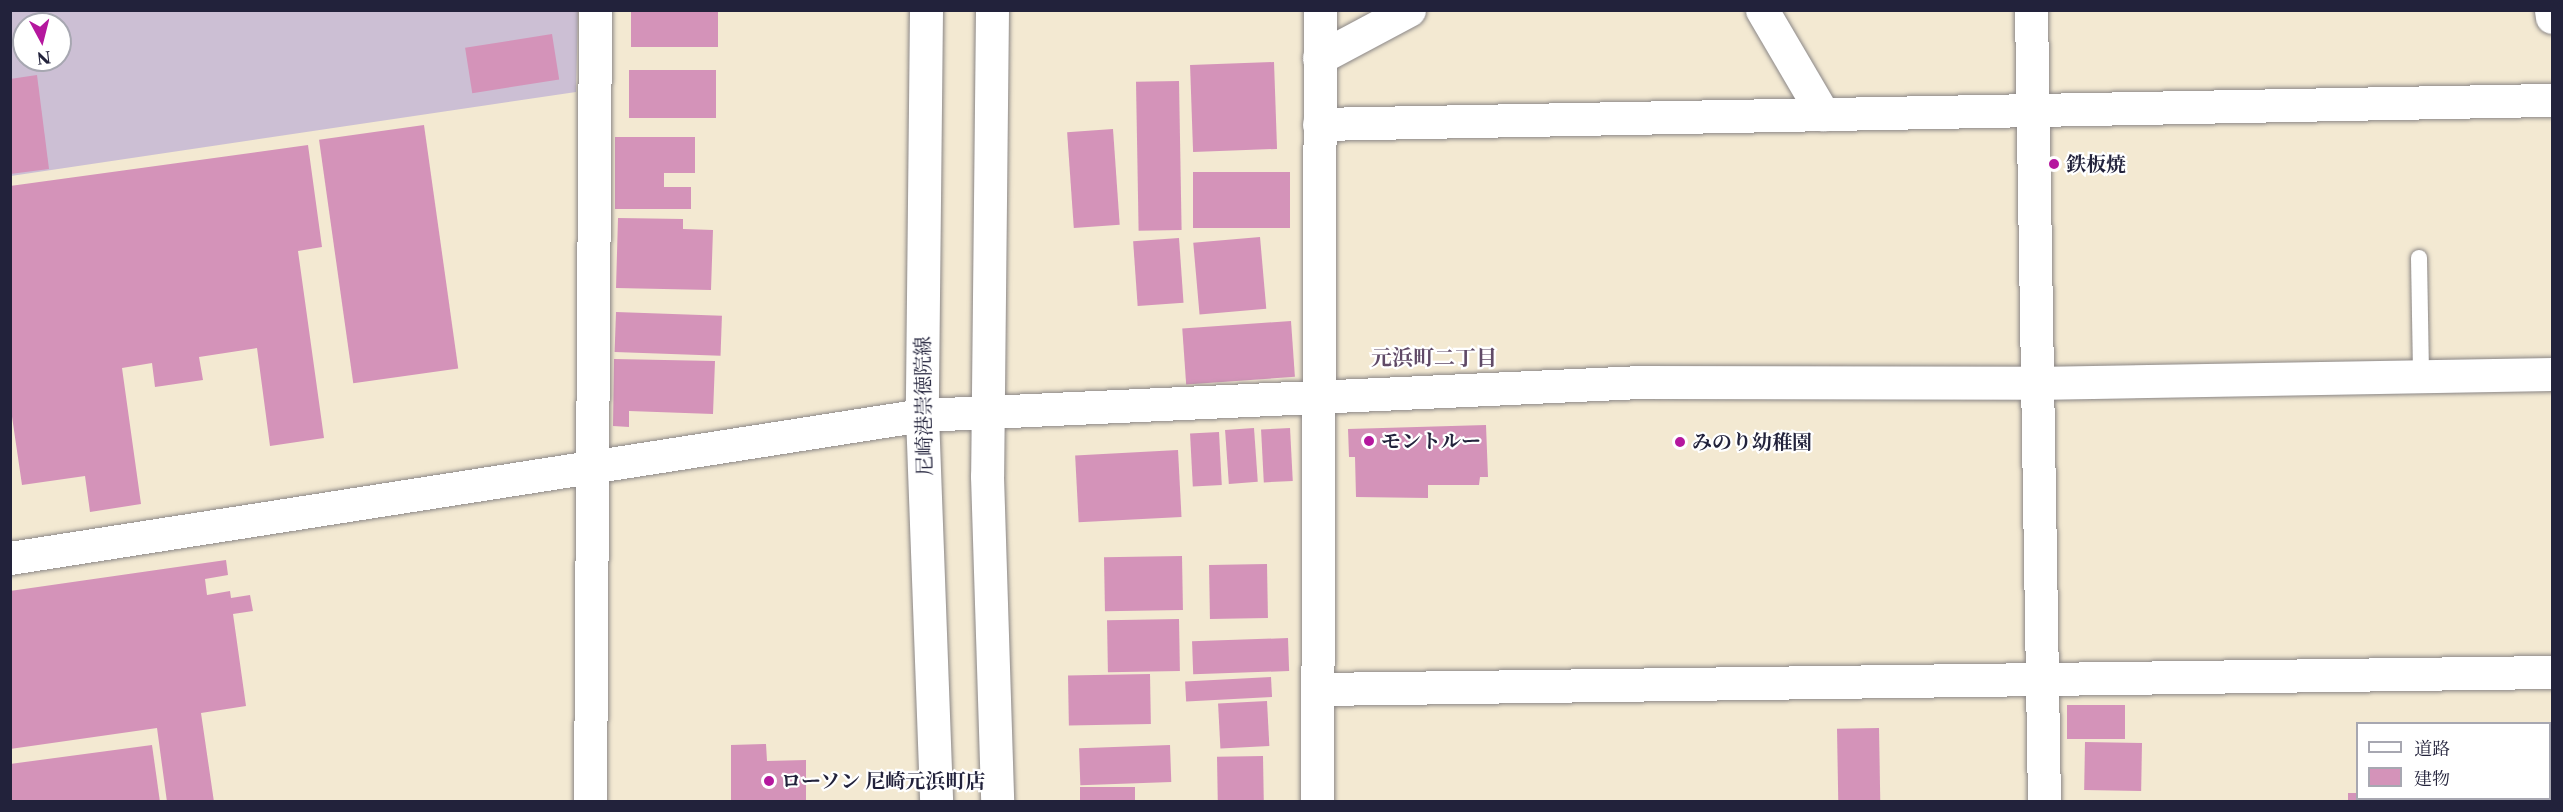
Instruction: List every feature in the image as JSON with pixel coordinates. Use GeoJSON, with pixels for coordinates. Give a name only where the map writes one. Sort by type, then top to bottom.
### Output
{"type":"FeatureCollection","features":[{"type":"Feature","properties":{"kind":"street"},"geometry":{"type":"LineString","coordinates":[[590,801],[596,10]]}},
{"type":"Feature","properties":{"kind":"street","name":"尼崎港崇徳院線"},"geometry":{"type":"LineString","coordinates":[[926,10],[922,415],[936,801]]}},
{"type":"Feature","properties":{"kind":"street"},"geometry":{"type":"LineString","coordinates":[[992,10],[987,476],[997,801]]}},
{"type":"Feature","properties":{"kind":"street"},"geometry":{"type":"LineString","coordinates":[[1317,801],[1320,10]]}},
{"type":"Feature","properties":{"kind":"street"},"geometry":{"type":"LineString","coordinates":[[1319,58],[1409,10]]}},
{"type":"Feature","properties":{"kind":"street"},"geometry":{"type":"LineString","coordinates":[[1762,10],[1822,114]]}},
{"type":"Feature","properties":{"kind":"street"},"geometry":{"type":"LineString","coordinates":[[2031,10],[2035,383],[2044,801]]}},
{"type":"Feature","properties":{"kind":"street"},"geometry":{"type":"LineString","coordinates":[[2551,10],[2553,17]]}},
{"type":"Feature","properties":{"kind":"street"},"geometry":{"type":"LineString","coordinates":[[1319,124],[2033,108],[2553,100]]}},
{"type":"Feature","properties":{"kind":"street"},"geometry":{"type":"LineString","coordinates":[[10,558],[922,415],[989,410],[1641,382],[2035,383],[2553,374]]}},
{"type":"Feature","properties":{"kind":"street"},"geometry":{"type":"LineString","coordinates":[[1318,689],[2553,672]]}},
{"type":"Feature","properties":{"kind":"lane"},"geometry":{"type":"LineString","coordinates":[[2419,258],[2421,376]]}},
{"type":"Feature","properties":{"kind":"shaded area"},"geometry":{"type":"Polygon","coordinates":[[[10,11],[578,11],[576,92],[11,176],[10,11]]]}},
{"type":"Feature","properties":{"kind":"building"},"geometry":{"type":"Polygon","coordinates":[[[631,10],[718,10],[718,47],[631,47],[631,10]]]}},
{"type":"Feature","properties":{"kind":"building"},"geometry":{"type":"Polygon","coordinates":[[[552,34],[559,79],[472,93],[465,48],[552,34]]]}},
{"type":"Feature","properties":{"kind":"building"},"geometry":{"type":"Polygon","coordinates":[[[1274,62],[1277,149],[1193,152],[1190,65],[1274,62]]]}},
{"type":"Feature","properties":{"kind":"building"},"geometry":{"type":"Polygon","coordinates":[[[629,70],[716,70],[716,118],[629,118],[629,70]]]}},
{"type":"Feature","properties":{"kind":"building"},"geometry":{"type":"Polygon","coordinates":[[[37,75],[49,169],[10,174],[10,79],[37,75]]]}},
{"type":"Feature","properties":{"kind":"building"},"geometry":{"type":"Polygon","coordinates":[[[1179,81],[1182,230],[1139,231],[1136,82],[1179,81]]]}},
{"type":"Feature","properties":{"kind":"building"},"geometry":{"type":"Polygon","coordinates":[[[424,125],[458,369],[353,383],[319,140],[424,125]]]}},
{"type":"Feature","properties":{"kind":"building"},"geometry":{"type":"Polygon","coordinates":[[[1113,129],[1120,225],[1074,228],[1067,132],[1113,129]]]}},
{"type":"Feature","properties":{"kind":"building"},"geometry":{"type":"Polygon","coordinates":[[[615,137],[695,137],[695,173],[664,173],[664,187],[691,187],[691,209],[615,209],[615,137]]]}},
{"type":"Feature","properties":{"kind":"building"},"geometry":{"type":"Polygon","coordinates":[[[308,145],[322,247],[298,251],[324,438],[270,446],[257,348],[199,357],[203,380],[155,387],[152,363],[122,368],[141,504],[90,512],[85,476],[22,485],[10,403],[10,186],[308,145]]]}},
{"type":"Feature","properties":{"kind":"building"},"geometry":{"type":"Polygon","coordinates":[[[1193,172],[1290,172],[1290,228],[1193,228],[1193,172]]]}},
{"type":"Feature","properties":{"kind":"building"},"geometry":{"type":"Polygon","coordinates":[[[618,218],[683,219],[683,229],[713,230],[711,290],[616,288],[618,218]]]}},
{"type":"Feature","properties":{"kind":"building"},"geometry":{"type":"Polygon","coordinates":[[[1260,237],[1266,309],[1200,315],[1193,243],[1260,237]]]}},
{"type":"Feature","properties":{"kind":"building"},"geometry":{"type":"Polygon","coordinates":[[[1179,238],[1184,303],[1138,306],[1133,241],[1179,238]]]}},
{"type":"Feature","properties":{"kind":"building"},"geometry":{"type":"Polygon","coordinates":[[[616,312],[722,316],[721,356],[615,352],[616,312]]]}},
{"type":"Feature","properties":{"kind":"building"},"geometry":{"type":"Polygon","coordinates":[[[1291,321],[1295,377],[1186,384],[1182,329],[1291,321]]]}},
{"type":"Feature","properties":{"kind":"building"},"geometry":{"type":"Polygon","coordinates":[[[614,359],[715,361],[713,414],[629,411],[629,427],[613,426],[614,359]]]}},
{"type":"Feature","properties":{"kind":"building"},"geometry":{"type":"Polygon","coordinates":[[[1486,425],[1488,477],[1480,477],[1479,485],[1428,485],[1428,498],[1356,497],[1355,457],[1349,457],[1348,429],[1486,425]]]}},
{"type":"Feature","properties":{"kind":"building"},"geometry":{"type":"Polygon","coordinates":[[[1254,428],[1258,482],[1229,484],[1225,430],[1254,428]]]}},
{"type":"Feature","properties":{"kind":"building"},"geometry":{"type":"Polygon","coordinates":[[[1290,428],[1293,481],[1264,482],[1261,430],[1290,428]]]}},
{"type":"Feature","properties":{"kind":"building"},"geometry":{"type":"Polygon","coordinates":[[[1219,432],[1222,485],[1193,486],[1190,434],[1219,432]]]}},
{"type":"Feature","properties":{"kind":"building"},"geometry":{"type":"Polygon","coordinates":[[[1178,450],[1182,517],[1079,522],[1075,455],[1178,450]]]}},
{"type":"Feature","properties":{"kind":"building"},"geometry":{"type":"Polygon","coordinates":[[[1182,556],[1183,610],[1105,611],[1104,557],[1182,556]]]}},
{"type":"Feature","properties":{"kind":"building"},"geometry":{"type":"Polygon","coordinates":[[[226,560],[228,575],[205,579],[207,595],[230,591],[231,598],[250,595],[253,611],[233,614],[246,706],[201,713],[214,802],[167,802],[157,728],[10,749],[10,591],[226,560]]]}},
{"type":"Feature","properties":{"kind":"building"},"geometry":{"type":"Polygon","coordinates":[[[1267,564],[1268,618],[1210,619],[1209,565],[1267,564]]]}},
{"type":"Feature","properties":{"kind":"building"},"geometry":{"type":"Polygon","coordinates":[[[1179,619],[1180,671],[1108,672],[1107,620],[1179,619]]]}},
{"type":"Feature","properties":{"kind":"building"},"geometry":{"type":"Polygon","coordinates":[[[1288,638],[1289,671],[1193,674],[1192,641],[1288,638]]]}},
{"type":"Feature","properties":{"kind":"building"},"geometry":{"type":"Polygon","coordinates":[[[1150,674],[1151,724],[1069,725],[1068,675],[1150,674]]]}},
{"type":"Feature","properties":{"kind":"building"},"geometry":{"type":"Polygon","coordinates":[[[1271,677],[1272,697],[1186,701],[1185,682],[1271,677]]]}},
{"type":"Feature","properties":{"kind":"building"},"geometry":{"type":"Polygon","coordinates":[[[1267,701],[1269,746],[1220,749],[1218,704],[1267,701]]]}},
{"type":"Feature","properties":{"kind":"building"},"geometry":{"type":"Polygon","coordinates":[[[2067,705],[2125,705],[2125,739],[2067,739],[2067,705]]]}},
{"type":"Feature","properties":{"kind":"building"},"geometry":{"type":"Polygon","coordinates":[[[1879,728],[1880,802],[1838,802],[1837,729],[1879,728]]]}},
{"type":"Feature","properties":{"kind":"building"},"geometry":{"type":"Polygon","coordinates":[[[2085,742],[2142,743],[2141,791],[2084,790],[2085,742]]]}},
{"type":"Feature","properties":{"kind":"building","name":"ローソン 尼崎元浜町店"},"geometry":{"type":"Polygon","coordinates":[[[766,744],[767,761],[806,760],[806,802],[731,802],[731,745],[766,744]]]}},
{"type":"Feature","properties":{"kind":"building"},"geometry":{"type":"Polygon","coordinates":[[[152,745],[160,802],[10,802],[10,764],[152,745]]]}},
{"type":"Feature","properties":{"kind":"building"},"geometry":{"type":"Polygon","coordinates":[[[1170,745],[1171,782],[1080,785],[1079,748],[1170,745]]]}},
{"type":"Feature","properties":{"kind":"building"},"geometry":{"type":"Polygon","coordinates":[[[1263,756],[1264,802],[1218,802],[1217,757],[1263,756]]]}},
{"type":"Feature","properties":{"kind":"building"},"geometry":{"type":"Polygon","coordinates":[[[1080,787],[1135,787],[1135,802],[1080,802],[1080,787]]]}},
{"type":"Feature","properties":{"kind":"building"},"geometry":{"type":"Polygon","coordinates":[[[2348,793],[2356,793],[2356,800],[2370,800],[2370,802],[2348,802],[2348,793]]]}},
{"type":"Feature","properties":{"kind":"place","name":"鉄板焼"},"geometry":{"type":"Point","coordinates":[2054,164]}},
{"type":"Feature","properties":{"kind":"place","name":"モントルー"},"geometry":{"type":"Point","coordinates":[1369,441]}},
{"type":"Feature","properties":{"kind":"place","name":"みのり幼稚園"},"geometry":{"type":"Point","coordinates":[1680,442]}},
{"type":"Feature","properties":{"kind":"place","name":"ローソン 尼崎元浜町店"},"geometry":{"type":"Point","coordinates":[769,781]}},
{"type":"Feature","properties":{"kind":"district","name":"元浜町二丁目"},"geometry":{"type":"Point","coordinates":[1434,358]}}]}
